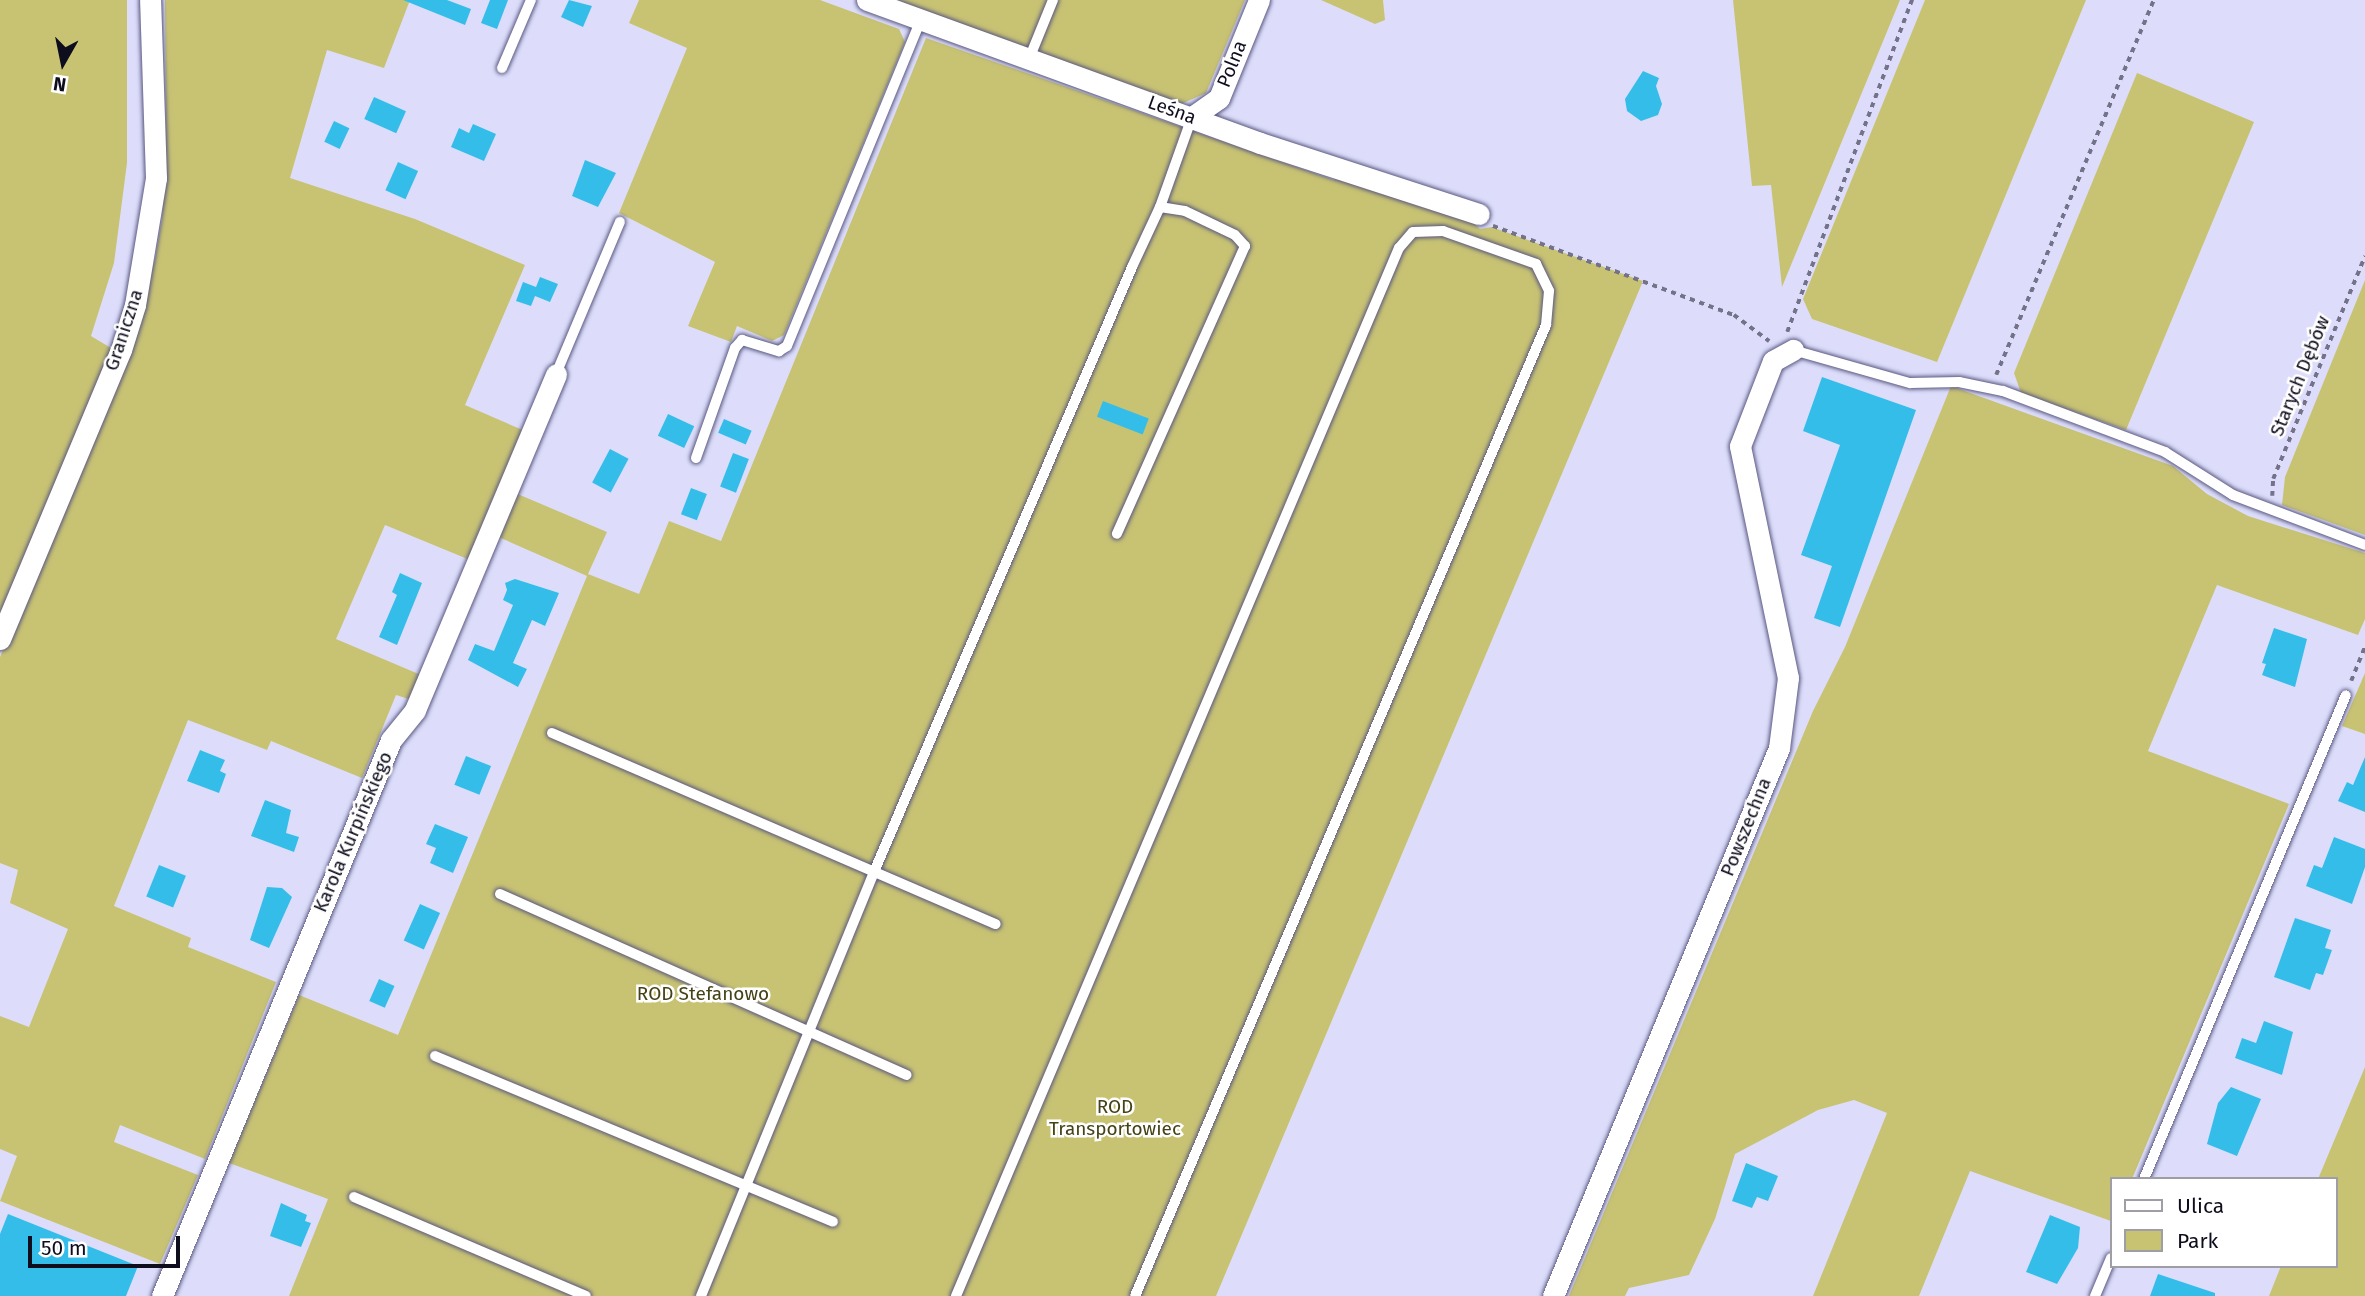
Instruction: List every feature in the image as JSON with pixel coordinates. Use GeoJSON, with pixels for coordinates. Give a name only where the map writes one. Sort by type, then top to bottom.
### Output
{"type":"FeatureCollection","features":[{"type":"Feature","properties":{"kind":"street","name":"Graniczna"},"geometry":{"type":"LineString","coordinates":[[0,639],[121,350],[135,305],[156,178],[150,0]]}},
{"type":"Feature","properties":{"kind":"street","name":"Leśna"},"geometry":{"type":"LineString","coordinates":[[867,0],[1192,117],[1479,214]]}},
{"type":"Feature","properties":{"kind":"street","name":"Polna"},"geometry":{"type":"LineString","coordinates":[[1192,117],[1219,98],[1259,0]]}},
{"type":"Feature","properties":{"kind":"street","name":"Powszechna"},"geometry":{"type":"LineString","coordinates":[[1553,1296],[1779,748],[1788,678],[1740,446],[1773,361],[1788,351]]}},
{"type":"Feature","properties":{"kind":"street","name":"Karola Kurpińskiego"},"geometry":{"type":"LineString","coordinates":[[162,1296],[391,740],[415,710],[556,374]]}},
{"type":"Feature","properties":{"kind":"lane"},"geometry":{"type":"LineString","coordinates":[[502,68],[531,0]]}},
{"type":"Feature","properties":{"kind":"lane"},"geometry":{"type":"LineString","coordinates":[[1029,59],[1053,0]]}},
{"type":"Feature","properties":{"kind":"lane"},"geometry":{"type":"LineString","coordinates":[[696,458],[735,348],[743,340],[779,351],[787,345],[921,19]]}},
{"type":"Feature","properties":{"kind":"lane"},"geometry":{"type":"LineString","coordinates":[[701,1296],[874,872],[1160,207],[1192,117]]}},
{"type":"Feature","properties":{"kind":"lane"},"geometry":{"type":"LineString","coordinates":[[1117,534],[1244,246],[1235,236],[1185,211],[1160,207]]}},
{"type":"Feature","properties":{"kind":"lane"},"geometry":{"type":"LineString","coordinates":[[556,374],[621,222]]}},
{"type":"Feature","properties":{"kind":"lane"},"geometry":{"type":"LineString","coordinates":[[956,1296],[1399,248],[1413,232],[1443,231],[1536,264],[1549,291],[1546,326],[1135,1296]]}},
{"type":"Feature","properties":{"kind":"lane"},"geometry":{"type":"LineString","coordinates":[[1788,351],[1910,383],[1959,382],[1985,387],[2165,452],[2209,484],[2365,545]]}},
{"type":"Feature","properties":{"kind":"lane"},"geometry":{"type":"LineString","coordinates":[[2145,1177],[2346,695]]}},
{"type":"Feature","properties":{"kind":"lane"},"geometry":{"type":"LineString","coordinates":[[552,733],[996,924]]}},
{"type":"Feature","properties":{"kind":"lane"},"geometry":{"type":"LineString","coordinates":[[500,894],[906,1075]]}},
{"type":"Feature","properties":{"kind":"lane"},"geometry":{"type":"LineString","coordinates":[[435,1056],[833,1222]]}},
{"type":"Feature","properties":{"kind":"lane"},"geometry":{"type":"LineString","coordinates":[[354,1197],[586,1296]]}},
{"type":"Feature","properties":{"kind":"lane"},"geometry":{"type":"LineString","coordinates":[[2095,1296],[2110,1260]]}},
{"type":"Feature","properties":{"kind":"path"},"geometry":{"type":"LineString","coordinates":[[1788,351],[1787,332],[1795,304],[1912,0]]}},
{"type":"Feature","properties":{"kind":"path"},"geometry":{"type":"LineString","coordinates":[[1985,387],[2003,366],[2154,0]]}},
{"type":"Feature","properties":{"kind":"path"},"geometry":{"type":"LineString","coordinates":[[1479,214],[1488,224],[1734,315],[1788,351]]}},
{"type":"Feature","properties":{"kind":"path","name":"Starych Dębów"},"geometry":{"type":"LineString","coordinates":[[2272,509],[2273,479],[2365,256]]}},
{"type":"Feature","properties":{"kind":"path"},"geometry":{"type":"LineString","coordinates":[[2346,695],[2365,647]]}},
{"type":"Feature","properties":{"kind":"green space"},"geometry":{"type":"Polygon","coordinates":[[[0,0],[127,0],[127,163],[114,263],[91,336],[111,348],[0,614],[0,0]]]}},
{"type":"Feature","properties":{"kind":"green space"},"geometry":{"type":"Polygon","coordinates":[[[165,0],[410,0],[384,68],[327,50],[290,178],[415,219],[525,265],[465,405],[525,431],[470,560],[385,525],[336,639],[421,675],[412,700],[396,695],[362,778],[271,741],[267,750],[188,720],[114,906],[191,938],[188,947],[276,982],[205,1159],[120,1125],[114,1142],[198,1175],[160,1264],[0,1201],[17,1156],[0,1149],[0,1016],[29,1027],[68,929],[10,903],[18,870],[0,863],[0,657],[129,347],[155,259],[162,219],[166,136],[165,0]]]}},
{"type":"Feature","properties":{"kind":"green space"},"geometry":{"type":"Polygon","coordinates":[[[639,0],[820,0],[899,29],[905,42],[784,335],[772,341],[737,326],[731,342],[688,326],[715,262],[619,213],[687,48],[629,23],[639,0]]]}},
{"type":"Feature","properties":{"kind":"green space"},"geometry":{"type":"Polygon","coordinates":[[[886,0],[1048,0],[1028,53],[886,0]]]}},
{"type":"Feature","properties":{"kind":"green space"},"geometry":{"type":"Polygon","coordinates":[[[1056,0],[1245,0],[1206,93],[1181,104],[1034,54],[1056,0]]]}},
{"type":"Feature","properties":{"kind":"green space"},"geometry":{"type":"Polygon","coordinates":[[[1321,0],[1383,0],[1385,20],[1375,24],[1321,0]]]}},
{"type":"Feature","properties":{"kind":"green space"},"geometry":{"type":"Polygon","coordinates":[[[1733,0],[1900,0],[1782,287],[1771,185],[1752,186],[1733,0]]]}},
{"type":"Feature","properties":{"kind":"green space"},"geometry":{"type":"Polygon","coordinates":[[[1925,0],[2086,0],[1937,362],[1812,319],[1803,299],[1925,0]]]}},
{"type":"Feature","properties":{"kind":"green space"},"geometry":{"type":"Polygon","coordinates":[[[926,38],[1334,180],[1337,172],[1469,218],[1480,229],[1492,227],[1643,281],[1216,1296],[289,1296],[328,1199],[229,1163],[299,995],[398,1035],[587,576],[494,535],[513,492],[607,532],[588,574],[639,594],[669,521],[721,541],[926,38]]]}},
{"type":"Feature","properties":{"kind":"green space"},"geometry":{"type":"Polygon","coordinates":[[[2137,73],[2254,122],[2126,430],[2021,393],[2014,373],[2137,73]]]}},
{"type":"Feature","properties":{"kind":"green space"},"geometry":{"type":"Polygon","coordinates":[[[2365,280],[2365,535],[2282,505],[2285,477],[2365,280]]]}},
{"type":"Feature","properties":{"kind":"green space"},"geometry":{"type":"Polygon","coordinates":[[[1951,386],[2173,466],[2207,494],[2248,516],[2365,553],[2365,619],[2358,635],[2217,585],[2148,751],[2289,804],[2133,1177],[2110,1177],[2110,1221],[1970,1171],[1919,1296],[1813,1296],[1887,1113],[1854,1100],[1818,1110],[1735,1154],[1715,1219],[1689,1275],[1629,1288],[1625,1296],[1569,1296],[1813,711],[1845,647],[1951,386]]]}},
{"type":"Feature","properties":{"kind":"green space"},"geometry":{"type":"Polygon","coordinates":[[[2365,673],[2365,734],[2342,726],[2365,673]]]}},
{"type":"Feature","properties":{"kind":"green space"},"geometry":{"type":"Polygon","coordinates":[[[2365,1067],[2365,1296],[2269,1296],[2280,1268],[2337,1268],[2337,1177],[2319,1177],[2365,1067]]]}},
{"type":"Feature","properties":{"kind":"building"},"geometry":{"type":"Polygon","coordinates":[[[403,0],[447,0],[471,9],[465,25],[403,0]]]}},
{"type":"Feature","properties":{"kind":"building"},"geometry":{"type":"Polygon","coordinates":[[[490,0],[508,0],[497,29],[481,23],[490,0]]]}},
{"type":"Feature","properties":{"kind":"building"},"geometry":{"type":"Polygon","coordinates":[[[569,0],[592,6],[583,27],[561,17],[569,0]]]}},
{"type":"Feature","properties":{"kind":"building"},"geometry":{"type":"Polygon","coordinates":[[[1643,71],[1659,78],[1656,86],[1662,104],[1658,115],[1641,121],[1627,111],[1625,99],[1643,71]]]}},
{"type":"Feature","properties":{"kind":"building"},"geometry":{"type":"Polygon","coordinates":[[[374,97],[406,111],[396,133],[364,119],[374,97]]]}},
{"type":"Feature","properties":{"kind":"building"},"geometry":{"type":"Polygon","coordinates":[[[334,121],[349,128],[340,149],[324,142],[334,121]]]}},
{"type":"Feature","properties":{"kind":"building"},"geometry":{"type":"Polygon","coordinates":[[[473,124],[496,134],[484,161],[451,147],[459,128],[469,133],[473,124]]]}},
{"type":"Feature","properties":{"kind":"building"},"geometry":{"type":"Polygon","coordinates":[[[585,160],[616,173],[598,207],[572,196],[585,160]]]}},
{"type":"Feature","properties":{"kind":"building"},"geometry":{"type":"Polygon","coordinates":[[[398,162],[418,171],[405,199],[385,190],[398,162]]]}},
{"type":"Feature","properties":{"kind":"building"},"geometry":{"type":"Polygon","coordinates":[[[540,277],[558,284],[550,302],[535,296],[531,306],[516,301],[523,282],[536,287],[540,277]]]}},
{"type":"Feature","properties":{"kind":"building"},"geometry":{"type":"Polygon","coordinates":[[[1822,377],[1916,410],[1840,627],[1814,618],[1832,566],[1801,555],[1840,445],[1803,431],[1822,377]]]}},
{"type":"Feature","properties":{"kind":"building"},"geometry":{"type":"Polygon","coordinates":[[[1103,401],[1149,419],[1143,434],[1097,417],[1103,401]]]}},
{"type":"Feature","properties":{"kind":"building"},"geometry":{"type":"Polygon","coordinates":[[[668,414],[694,426],[684,448],[658,436],[668,414]]]}},
{"type":"Feature","properties":{"kind":"building"},"geometry":{"type":"Polygon","coordinates":[[[724,419],[752,431],[746,445],[718,433],[724,419]]]}},
{"type":"Feature","properties":{"kind":"building"},"geometry":{"type":"Polygon","coordinates":[[[610,449],[629,459],[611,492],[592,483],[610,449]]]}},
{"type":"Feature","properties":{"kind":"building"},"geometry":{"type":"Polygon","coordinates":[[[733,453],[749,459],[736,493],[720,487],[733,453]]]}},
{"type":"Feature","properties":{"kind":"building"},"geometry":{"type":"Polygon","coordinates":[[[691,488],[707,494],[697,520],[681,514],[691,488]]]}},
{"type":"Feature","properties":{"kind":"building"},"geometry":{"type":"Polygon","coordinates":[[[400,573],[422,583],[397,645],[379,637],[397,595],[392,592],[400,573]]]}},
{"type":"Feature","properties":{"kind":"building"},"geometry":{"type":"Polygon","coordinates":[[[515,579],[559,593],[545,626],[532,620],[513,663],[527,669],[518,687],[468,660],[475,644],[494,651],[513,605],[503,600],[507,590],[505,583],[515,579]]]}},
{"type":"Feature","properties":{"kind":"building"},"geometry":{"type":"Polygon","coordinates":[[[2274,628],[2307,639],[2295,687],[2262,675],[2266,664],[2262,663],[2274,628]]]}},
{"type":"Feature","properties":{"kind":"building"},"geometry":{"type":"Polygon","coordinates":[[[200,750],[225,760],[220,771],[226,774],[219,793],[187,781],[200,750]]]}},
{"type":"Feature","properties":{"kind":"building"},"geometry":{"type":"Polygon","coordinates":[[[466,756],[491,766],[479,795],[454,785],[466,756]]]}},
{"type":"Feature","properties":{"kind":"building"},"geometry":{"type":"Polygon","coordinates":[[[2365,757],[2365,812],[2338,801],[2347,782],[2353,785],[2365,757]]]}},
{"type":"Feature","properties":{"kind":"building"},"geometry":{"type":"Polygon","coordinates":[[[265,800],[291,810],[286,833],[299,837],[294,852],[251,836],[265,800]]]}},
{"type":"Feature","properties":{"kind":"building"},"geometry":{"type":"Polygon","coordinates":[[[435,824],[468,837],[453,873],[430,863],[436,848],[426,844],[435,824]]]}},
{"type":"Feature","properties":{"kind":"building"},"geometry":{"type":"Polygon","coordinates":[[[2334,837],[2365,849],[2365,867],[2352,904],[2306,886],[2314,865],[2322,868],[2334,837]]]}},
{"type":"Feature","properties":{"kind":"building"},"geometry":{"type":"Polygon","coordinates":[[[159,865],[186,876],[173,907],[146,897],[159,865]]]}},
{"type":"Feature","properties":{"kind":"building"},"geometry":{"type":"Polygon","coordinates":[[[267,887],[282,888],[292,897],[269,948],[250,940],[267,887]]]}},
{"type":"Feature","properties":{"kind":"building"},"geometry":{"type":"Polygon","coordinates":[[[420,904],[440,913],[424,949],[404,941],[420,904]]]}},
{"type":"Feature","properties":{"kind":"building"},"geometry":{"type":"Polygon","coordinates":[[[2295,918],[2331,930],[2325,948],[2332,950],[2323,975],[2316,973],[2310,990],[2274,977],[2295,918]]]}},
{"type":"Feature","properties":{"kind":"building"},"geometry":{"type":"Polygon","coordinates":[[[379,979],[395,986],[385,1008],[369,1001],[379,979]]]}},
{"type":"Feature","properties":{"kind":"building"},"geometry":{"type":"Polygon","coordinates":[[[2264,1021],[2293,1032],[2282,1075],[2235,1058],[2242,1038],[2256,1043],[2264,1021]]]}},
{"type":"Feature","properties":{"kind":"building"},"geometry":{"type":"Polygon","coordinates":[[[2231,1087],[2261,1099],[2237,1156],[2207,1144],[2218,1103],[2231,1087]]]}},
{"type":"Feature","properties":{"kind":"building"},"geometry":{"type":"Polygon","coordinates":[[[1746,1163],[1778,1176],[1768,1201],[1757,1197],[1752,1208],[1732,1201],[1746,1163]]]}},
{"type":"Feature","properties":{"kind":"building"},"geometry":{"type":"Polygon","coordinates":[[[281,1203],[307,1215],[305,1221],[311,1223],[301,1247],[270,1236],[281,1203]]]}},
{"type":"Feature","properties":{"kind":"building"},"geometry":{"type":"Polygon","coordinates":[[[8,1214],[138,1266],[126,1296],[0,1296],[0,1234],[8,1214]]]}},
{"type":"Feature","properties":{"kind":"building"},"geometry":{"type":"Polygon","coordinates":[[[2050,1215],[2080,1227],[2078,1248],[2057,1284],[2026,1272],[2050,1215]]]}},
{"type":"Feature","properties":{"kind":"building"},"geometry":{"type":"Polygon","coordinates":[[[2158,1274],[2215,1293],[2215,1296],[2150,1296],[2158,1274]]]}},
{"type":"Feature","properties":{"kind":"park label","name":"ROD Stefanowo"},"geometry":{"type":"Point","coordinates":[703,994]}},
{"type":"Feature","properties":{"kind":"park label","name":"ROD Transportowiec"},"geometry":{"type":"Point","coordinates":[1115,1118]}}]}
